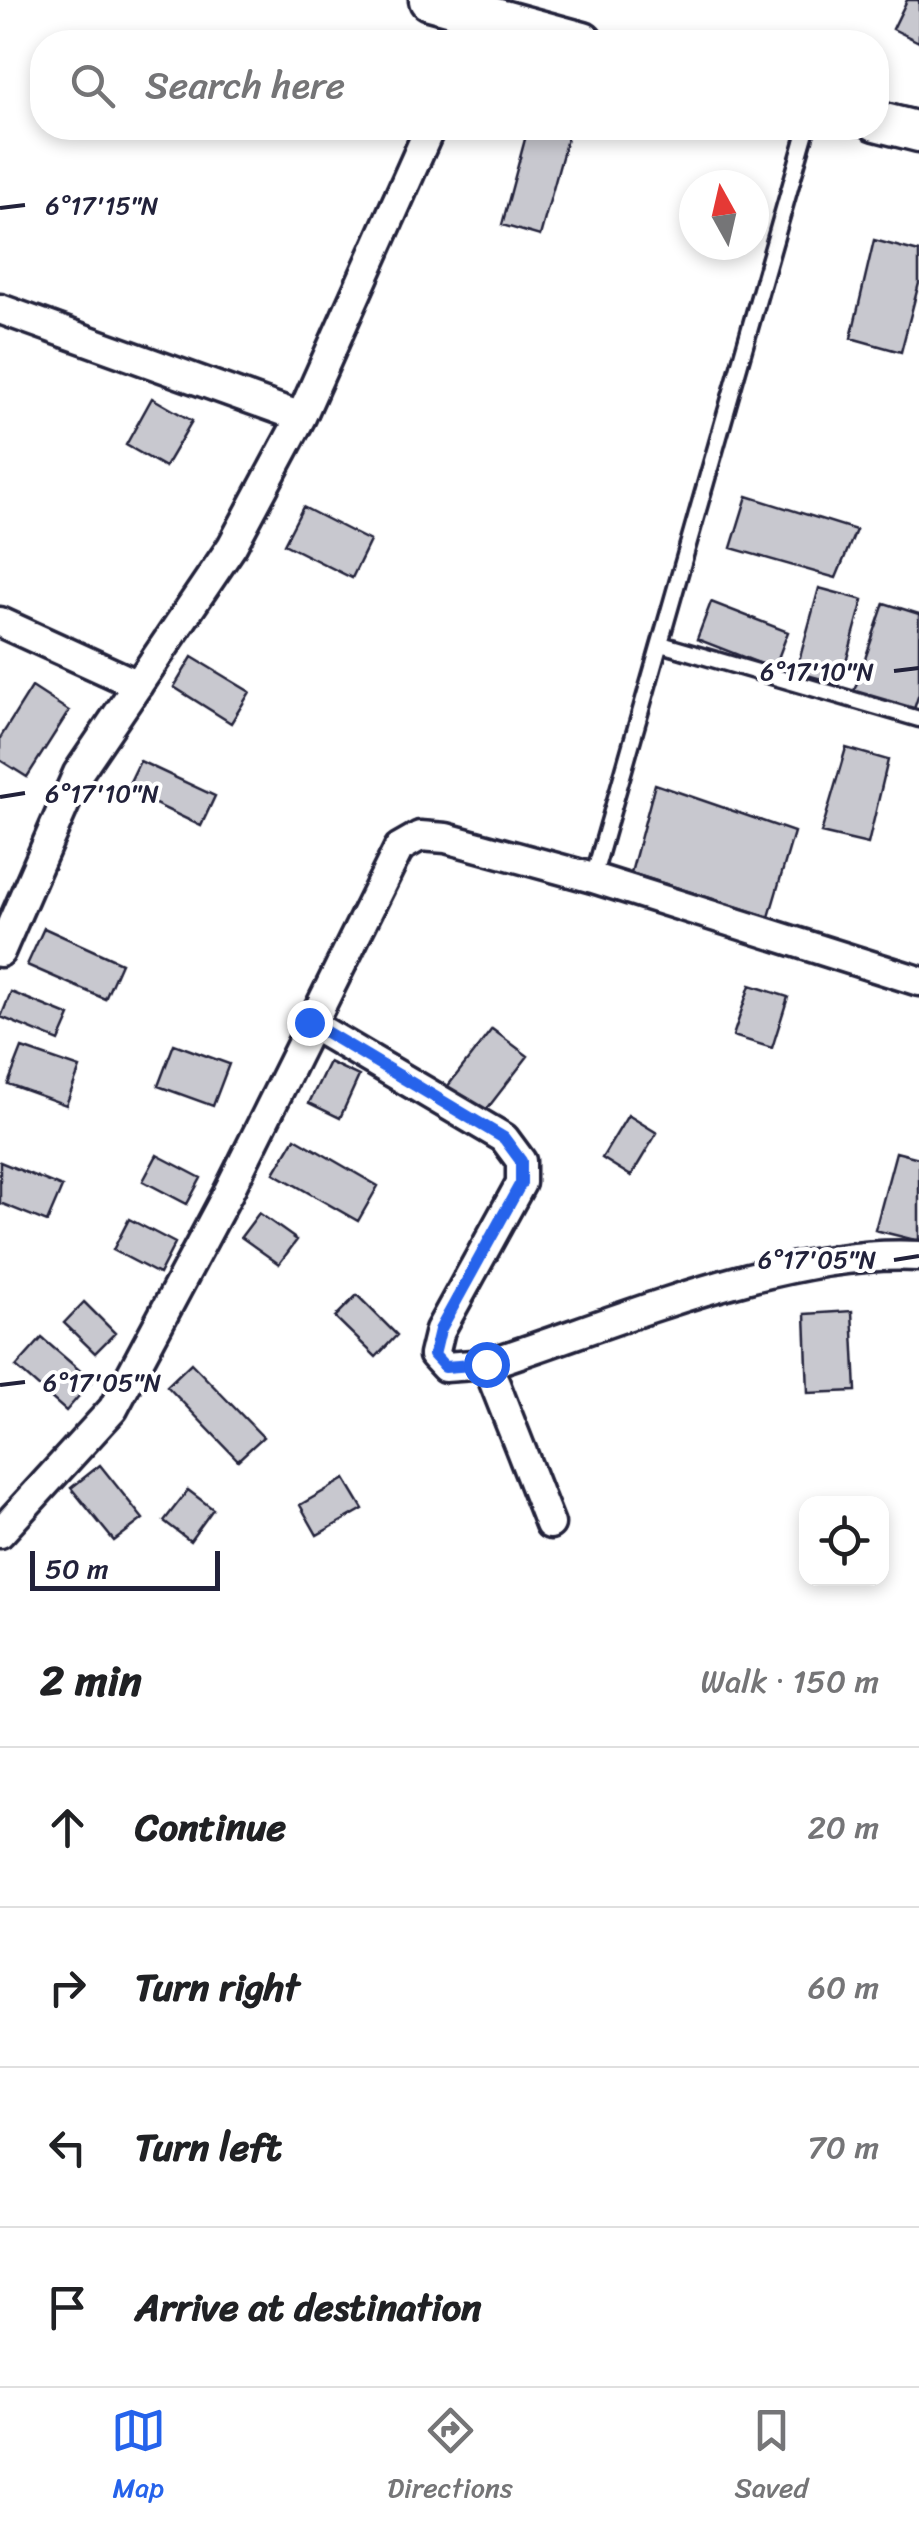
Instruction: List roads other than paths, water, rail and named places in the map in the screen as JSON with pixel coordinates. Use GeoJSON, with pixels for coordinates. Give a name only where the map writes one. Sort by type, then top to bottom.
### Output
{"type":"FeatureCollection","features":[{"type":"Feature","properties":{"kind":"main road"},"geometry":{"type":"LineString","coordinates":[[429,0],[474,29]]}},
{"type":"Feature","properties":{"kind":"main road"},"geometry":{"type":"LineString","coordinates":[[889,124],[919,132]]}},
{"type":"Feature","properties":{"kind":"street"},"geometry":{"type":"LineString","coordinates":[[0,952],[78,773],[232,546],[301,417],[425,140]]}},
{"type":"Feature","properties":{"kind":"street"},"geometry":{"type":"LineString","coordinates":[[0,309],[301,417]]}},
{"type":"Feature","properties":{"kind":"street"},"geometry":{"type":"LineString","coordinates":[[0,622],[138,685]]}},
{"type":"Feature","properties":{"kind":"street"},"geometry":{"type":"LineString","coordinates":[[0,1533],[113,1408],[228,1193],[309,1022],[399,848],[420,836],[446,838],[594,878],[919,981]]}},
{"type":"Feature","properties":{"kind":"street"},"geometry":{"type":"LineString","coordinates":[[309,1022],[504,1138],[521,1161],[521,1183],[440,1330],[434,1355],[445,1367],[486,1364],[767,1273],[878,1254],[919,1256]]}},
{"type":"Feature","properties":{"kind":"street"},"geometry":{"type":"LineString","coordinates":[[486,1364],[550,1524]]}},
{"type":"Feature","properties":{"kind":"lane"},"geometry":{"type":"LineString","coordinates":[[594,878],[804,140]]}},
{"type":"Feature","properties":{"kind":"lane"},"geometry":{"type":"LineString","coordinates":[[660,644],[919,719]]}}]}
